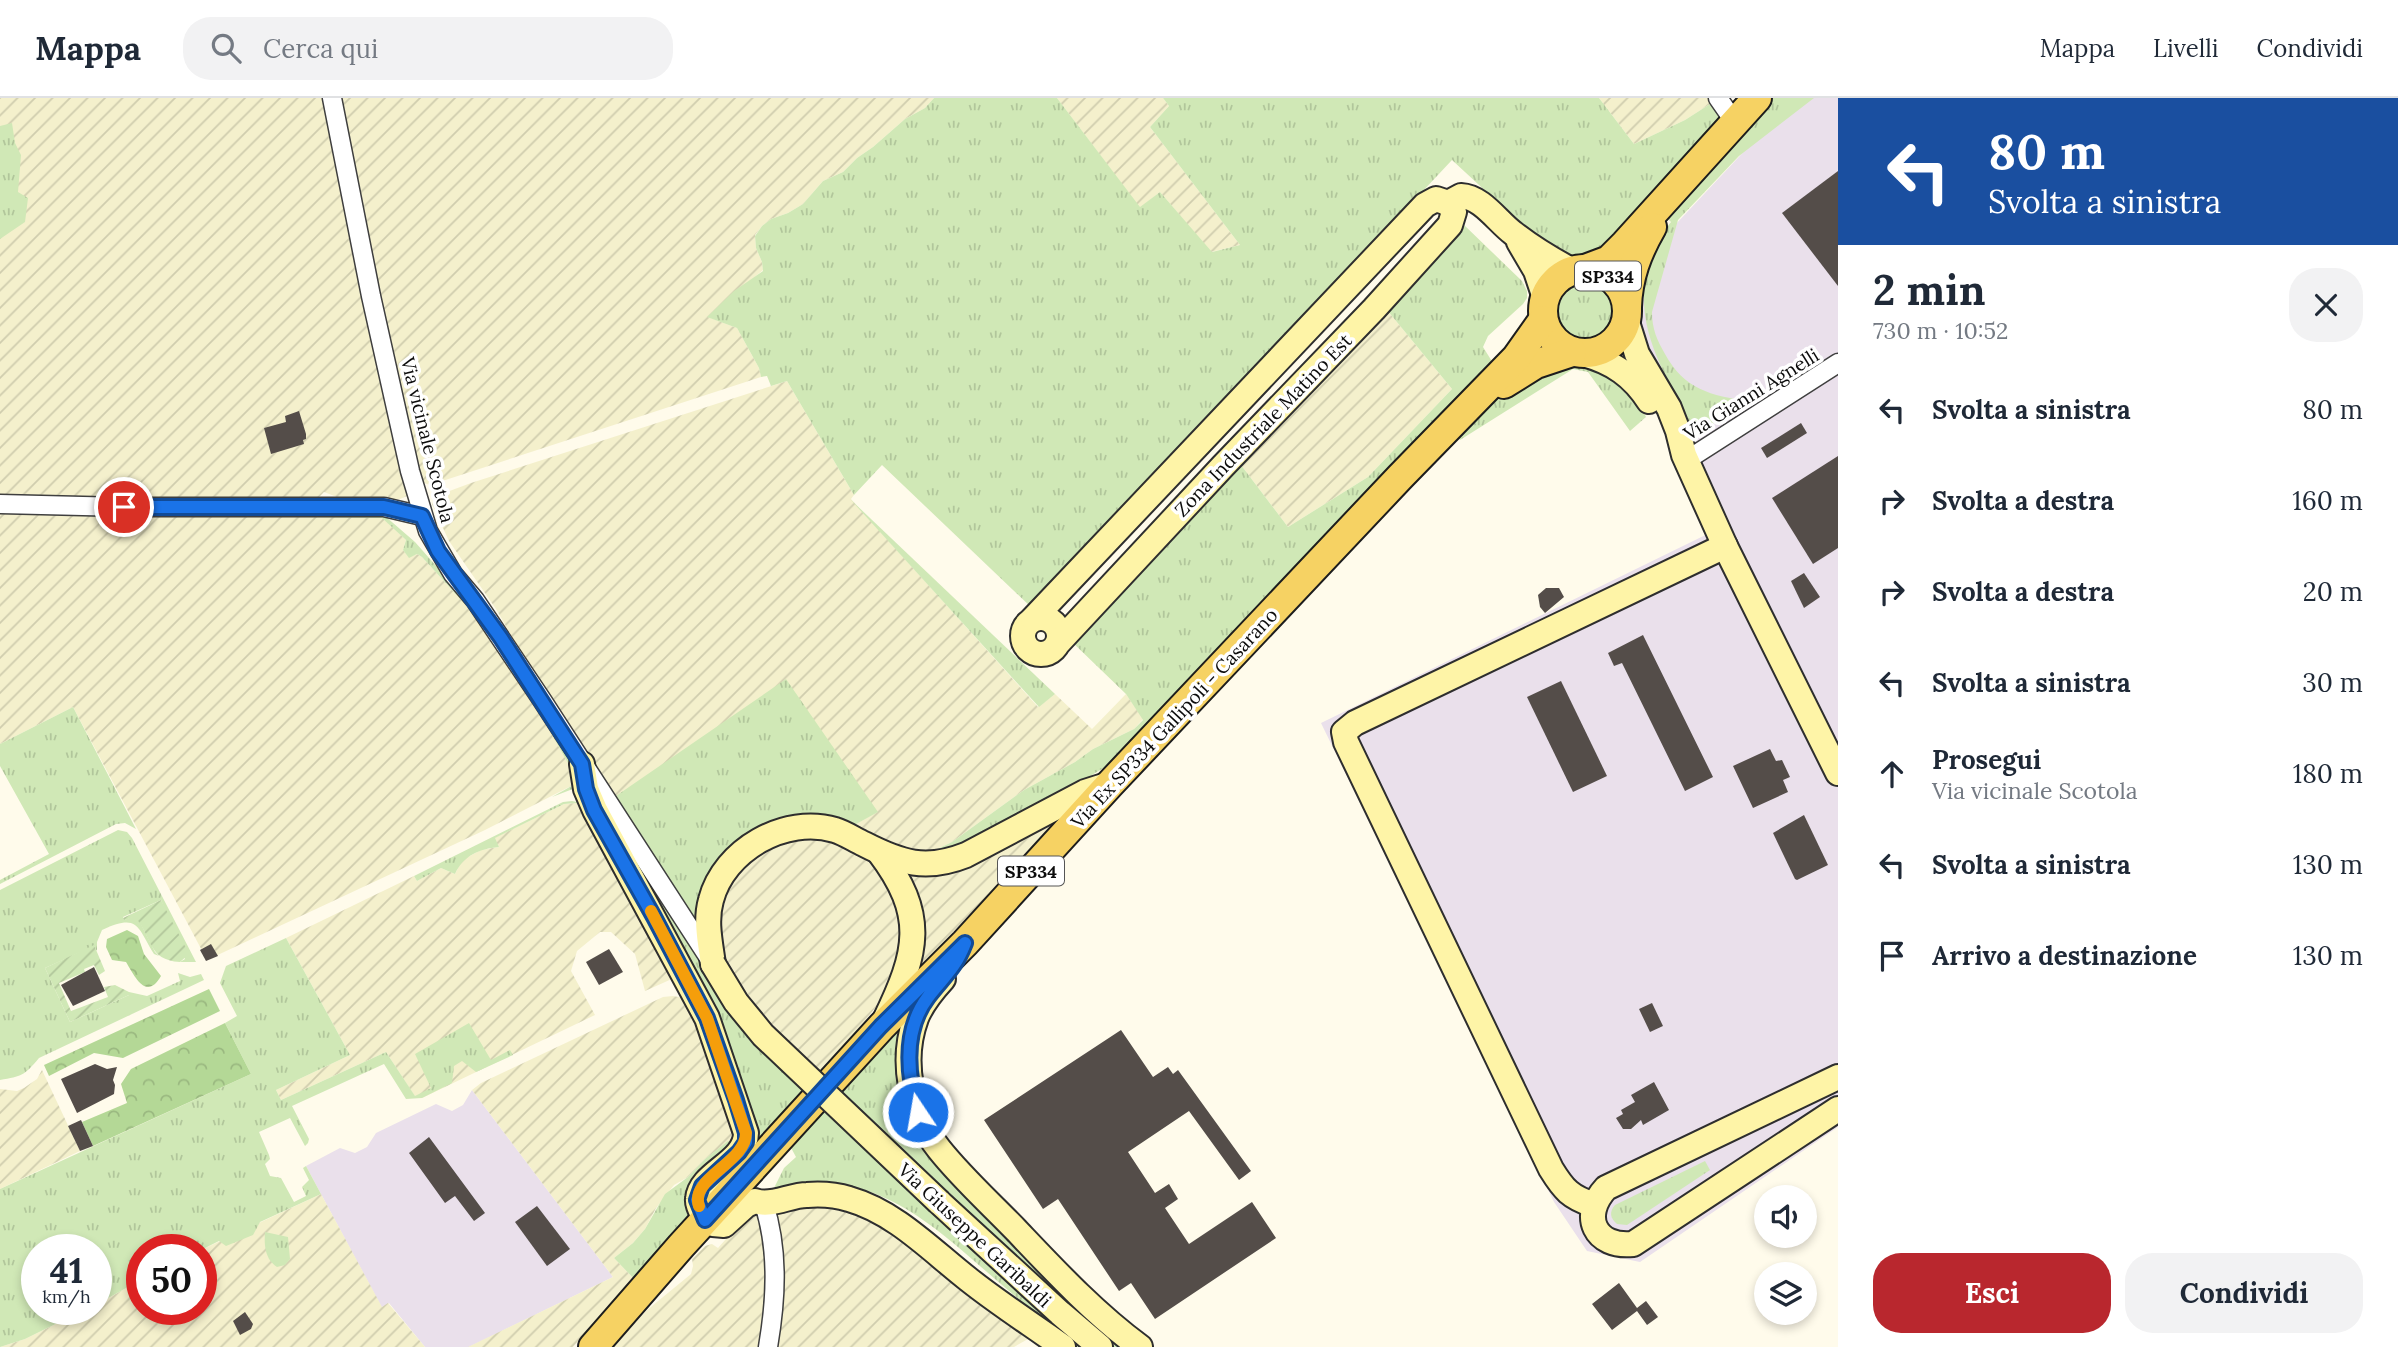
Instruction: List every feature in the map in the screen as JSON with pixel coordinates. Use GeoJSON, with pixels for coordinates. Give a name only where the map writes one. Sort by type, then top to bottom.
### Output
{"type":"FeatureCollection","features":[{"type":"Feature","properties":{"kind":"main road","name":"SP334"},"geometry":{"type":"LineString","coordinates":[[1544,309],[1556,280],[1609,260],[1757,98]]}},
{"type":"Feature","properties":{"kind":"main road","name":"SP334"},"geometry":{"type":"LineString","coordinates":[[1578,353],[1604,349],[1619,336],[1627,315],[1628,282],[1634,264],[1672,192]]}},
{"type":"Feature","properties":{"kind":"main road","name":"SP334"},"geometry":{"type":"LineString","coordinates":[[1579,270],[1599,271],[1616,283],[1626,300],[1627,315]]}},
{"type":"Feature","properties":{"kind":"main road"},"geometry":{"type":"LineString","coordinates":[[1544,309],[1553,340],[1578,353]]}},
{"type":"Feature","properties":{"kind":"main road","name":"Via Ex SP334 Gallipoli - Casarano"},"geometry":{"type":"LineString","coordinates":[[593,1347],[881,1026],[965,943],[1110,784],[1522,351],[1544,309]]}},
{"type":"Feature","properties":{"kind":"main road","name":"Via Ex SP334 Gallipoli - Casarano"},"geometry":{"type":"LineString","coordinates":[[1474,401],[1536,364],[1578,353]]}},
{"type":"Feature","properties":{"kind":"street","name":"Via vicinale Scotola"},"geometry":{"type":"LineString","coordinates":[[332,98],[371,296],[422,516],[428,531],[446,562],[501,638],[713,964]]}},
{"type":"Feature","properties":{"kind":"street"},"geometry":{"type":"LineString","coordinates":[[1718,98],[1734,121]]}},
{"type":"Feature","properties":{"kind":"street","name":"Zona Industriale Matino Est"},"geometry":{"type":"LineString","coordinates":[[1448,203],[1461,196],[1471,197],[1513,233],[1550,259],[1579,270]]}},
{"type":"Feature","properties":{"kind":"street","name":"Zona Industriale Matino Est"},"geometry":{"type":"LineString","coordinates":[[1436,199],[1448,203],[1454,212],[1450,225],[1345,339],[1173,519],[1054,650],[1046,654],[1029,651],[1024,644],[1026,625],[1429,201],[1436,199]]}},
{"type":"Feature","properties":{"kind":"street","name":"Zona Industriale Matino Est"},"geometry":{"type":"LineString","coordinates":[[1513,233],[1536,271],[1544,309]]}},
{"type":"Feature","properties":{"kind":"street"},"geometry":{"type":"LineString","coordinates":[[1320,315],[1345,339]]}},
{"type":"Feature","properties":{"kind":"street"},"geometry":{"type":"LineString","coordinates":[[1627,315],[1637,354],[1674,419],[1686,457],[1725,546],[1838,773]]}},
{"type":"Feature","properties":{"kind":"street"},"geometry":{"type":"LineString","coordinates":[[1578,353],[1605,360],[1634,381],[1686,457]]}},
{"type":"Feature","properties":{"kind":"street","name":"Via Gianni Agnelli"},"geometry":{"type":"LineString","coordinates":[[1686,457],[1838,363]]}},
{"type":"Feature","properties":{"kind":"street"},"geometry":{"type":"LineString","coordinates":[[1151,496],[1173,519]]}},
{"type":"Feature","properties":{"kind":"street"},"geometry":{"type":"LineString","coordinates":[[0,504],[384,507],[422,516]]}},
{"type":"Feature","properties":{"kind":"street"},"geometry":{"type":"LineString","coordinates":[[1594,1205],[1579,1200],[1563,1189],[1551,1169],[1352,755],[1344,732],[1355,723],[1725,546]]}},
{"type":"Feature","properties":{"kind":"street"},"geometry":{"type":"LineString","coordinates":[[582,764],[586,789],[594,810],[673,951],[707,1018],[746,1133],[746,1142],[739,1152],[702,1186],[697,1200],[705,1220],[724,1225],[746,1205],[755,1201],[764,1205],[783,1198],[817,1195],[848,1199],[874,1209],[900,1224],[970,1281],[1063,1347]]}},
{"type":"Feature","properties":{"kind":"street"},"geometry":{"type":"LineString","coordinates":[[713,964],[708,924],[711,899],[719,879],[744,849],[762,839],[805,827],[835,830],[898,860],[928,865],[947,863],[1085,792],[1110,784]]}},
{"type":"Feature","properties":{"kind":"street"},"geometry":{"type":"LineString","coordinates":[[879,852],[899,880],[909,904],[914,930],[910,953],[896,996],[881,1026]]}},
{"type":"Feature","properties":{"kind":"street"},"geometry":{"type":"LineString","coordinates":[[965,943],[957,962],[926,999],[916,1018],[910,1040],[909,1068],[918,1112],[939,1149],[955,1166],[1076,1291],[1140,1347]]}},
{"type":"Feature","properties":{"kind":"street","name":"Via Giuseppe Garibaldi"},"geometry":{"type":"LineString","coordinates":[[713,964],[736,1002],[763,1035],[939,1202],[1060,1314],[1100,1347]]}},
{"type":"Feature","properties":{"kind":"street"},"geometry":{"type":"LineString","coordinates":[[1838,1077],[1606,1188],[1594,1205],[1592,1213],[1595,1228],[1605,1239],[1618,1245],[1633,1244],[1838,1109]]}},
{"type":"Feature","properties":{"kind":"street"},"geometry":{"type":"LineString","coordinates":[[764,1205],[769,1221],[775,1286],[768,1347]]}},
{"type":"Feature","properties":{"kind":"shaded area"},"geometry":{"type":"Polygon","coordinates":[[[0,98],[325,98],[407,496],[400,499],[342,499],[324,492],[317,499],[0,495],[0,98]]]}},
{"type":"Feature","properties":{"kind":"shaded area"},"geometry":{"type":"Polygon","coordinates":[[[340,98],[934,98],[843,172],[823,181],[803,204],[771,219],[755,235],[763,270],[708,317],[737,328],[759,368],[761,377],[430,485],[421,482],[379,299],[340,98]]]}},
{"type":"Feature","properties":{"kind":"shaded area"},"geometry":{"type":"Polygon","coordinates":[[[1057,98],[1163,98],[1169,106],[1150,127],[1240,245],[1211,252],[1160,192],[1140,208],[1057,98]]]}},
{"type":"Feature","properties":{"kind":"shaded area"},"geometry":{"type":"Polygon","coordinates":[[[1599,98],[1710,98],[1710,104],[1685,120],[1634,144],[1599,98]]]}},
{"type":"Feature","properties":{"kind":"shaded area"},"geometry":{"type":"Polygon","coordinates":[[[1794,98],[1838,98],[1838,1127],[1640,1262],[1587,1251],[1554,1202],[1321,723],[1730,523],[1644,341],[1639,300],[1660,241],[1794,98]]]}},
{"type":"Feature","properties":{"kind":"shaded area"},"geometry":{"type":"Polygon","coordinates":[[[1584,280],[1601,285],[1613,298],[1617,315],[1611,332],[1597,343],[1570,343],[1553,324],[1552,306],[1560,290],[1567,284],[1584,280]],[[1579,285],[1566,291],[1562,297],[1558,304],[1558,318],[1569,336],[1591,340],[1598,338],[1609,328],[1614,314],[1613,306],[1600,288],[1579,285]]]}},
{"type":"Feature","properties":{"kind":"shaded area"},"geometry":{"type":"Polygon","coordinates":[[[1387,310],[1452,389],[1368,477],[1288,527],[1241,465],[1387,310]]]}},
{"type":"Feature","properties":{"kind":"shaded area"},"geometry":{"type":"Polygon","coordinates":[[[787,381],[854,495],[851,499],[1038,707],[1055,694],[1092,729],[1126,694],[1143,719],[1134,729],[1093,749],[1024,790],[952,842],[929,853],[892,851],[849,828],[877,812],[613,798],[543,690],[496,609],[449,541],[432,504],[436,496],[471,483],[787,381]]]}},
{"type":"Feature","properties":{"kind":"shaded area"},"geometry":{"type":"Polygon","coordinates":[[[0,513],[382,517],[406,540],[403,550],[409,557],[417,554],[422,557],[482,623],[542,717],[574,774],[575,784],[485,830],[207,960],[73,707],[0,744],[0,513]]]}},
{"type":"Feature","properties":{"kind":"shaded area"},"geometry":{"type":"Polygon","coordinates":[[[576,803],[674,978],[645,991],[635,954],[611,932],[600,932],[577,951],[571,971],[595,1015],[422,1098],[416,1098],[386,1052],[281,1100],[276,1090],[350,1055],[286,938],[414,876],[417,881],[441,868],[455,874],[462,860],[481,850],[499,847],[494,838],[564,804],[576,803]]]}},
{"type":"Feature","properties":{"kind":"shaded area"},"geometry":{"type":"Polygon","coordinates":[[[1070,812],[967,917],[912,978],[909,877],[905,868],[1070,812]]]}},
{"type":"Feature","properties":{"kind":"shaded area"},"geometry":{"type":"Polygon","coordinates":[[[829,837],[875,862],[903,905],[897,972],[880,1002],[815,1075],[751,1011],[723,960],[718,905],[738,867],[781,839],[829,837]]]}},
{"type":"Feature","properties":{"kind":"shaded area"},"geometry":{"type":"Polygon","coordinates":[[[663,997],[689,999],[737,1145],[728,1142],[705,1159],[688,1177],[674,1185],[656,1208],[645,1229],[614,1258],[634,1279],[573,1347],[468,1347],[613,1277],[472,1090],[481,1083],[663,997]]]}},
{"type":"Feature","properties":{"kind":"shaded area"},"geometry":{"type":"Polygon","coordinates":[[[42,1070],[80,1151],[0,1189],[0,1089],[17,1091],[24,1088],[37,1079],[42,1070]]]}},
{"type":"Feature","properties":{"kind":"shaded area"},"geometry":{"type":"Polygon","coordinates":[[[472,1090],[613,1277],[469,1347],[425,1347],[389,1303],[382,1308],[306,1166],[340,1148],[355,1153],[367,1147],[376,1133],[436,1104],[452,1111],[463,1105],[472,1090]]]}},
{"type":"Feature","properties":{"kind":"shaded area"},"geometry":{"type":"Polygon","coordinates":[[[321,1194],[382,1307],[388,1303],[425,1347],[0,1347],[25,1339],[53,1325],[112,1325],[112,1296],[126,1288],[126,1325],[217,1325],[217,1243],[321,1194]]]}},
{"type":"Feature","properties":{"kind":"shaded area"},"geometry":{"type":"Polygon","coordinates":[[[788,1204],[845,1208],[896,1229],[1028,1339],[1014,1347],[777,1347],[784,1284],[776,1211],[788,1204]]]}},
{"type":"Feature","properties":{"kind":"shaded area"},"geometry":{"type":"Polygon","coordinates":[[[748,1214],[757,1215],[760,1221],[766,1267],[766,1304],[760,1347],[613,1347],[646,1311],[691,1274],[692,1259],[705,1246],[712,1244],[718,1248],[748,1214]]]}},
{"type":"Feature","properties":{"kind":"green space"},"geometry":{"type":"Polygon","coordinates":[[[934,98],[1057,98],[1140,207],[1160,192],[1212,252],[1240,245],[1150,127],[1169,106],[1163,98],[1599,98],[1634,144],[1685,120],[1710,104],[1710,98],[1723,119],[1593,262],[1582,262],[1548,249],[1452,160],[1032,608],[882,465],[854,495],[787,381],[771,386],[767,376],[761,377],[759,368],[737,328],[707,317],[734,291],[763,271],[755,236],[762,226],[803,204],[823,181],[843,172],[934,98]]]}},
{"type":"Feature","properties":{"kind":"green space"},"geometry":{"type":"Polygon","coordinates":[[[1772,98],[1814,98],[1739,156],[1678,220],[1652,312],[1657,339],[1681,375],[1700,389],[1749,401],[1696,432],[1691,428],[1653,347],[1644,304],[1645,283],[1657,245],[1671,222],[1667,218],[1732,139],[1772,98]]]}},
{"type":"Feature","properties":{"kind":"green space"},"geometry":{"type":"Polygon","coordinates":[[[12,123],[15,143],[21,155],[18,192],[28,198],[25,222],[0,239],[0,126],[12,123]]]}},
{"type":"Feature","properties":{"kind":"green space"},"geometry":{"type":"Polygon","coordinates":[[[1463,224],[1522,281],[1527,291],[1523,304],[1488,336],[1483,347],[1493,363],[1118,759],[1092,775],[1081,789],[954,855],[929,853],[952,842],[1024,790],[1093,749],[1134,729],[1143,720],[1126,694],[1071,641],[1241,465],[1288,527],[1368,477],[1452,389],[1387,310],[1463,224]]]}},
{"type":"Feature","properties":{"kind":"green space"},"geometry":{"type":"Polygon","coordinates":[[[1580,284],[1590,284],[1605,292],[1611,301],[1611,323],[1605,332],[1590,340],[1580,340],[1562,328],[1557,317],[1557,307],[1569,289],[1580,284]]]}},
{"type":"Feature","properties":{"kind":"green space"},"geometry":{"type":"Polygon","coordinates":[[[1558,363],[1594,364],[1635,396],[1646,417],[1630,431],[1588,372],[1573,369],[1460,440],[1457,435],[1499,396],[1558,363]]]}},
{"type":"Feature","properties":{"kind":"green space"},"geometry":{"type":"Polygon","coordinates":[[[850,499],[1055,694],[1039,707],[850,499]]]}},
{"type":"Feature","properties":{"kind":"green space"},"geometry":{"type":"Polygon","coordinates":[[[176,515],[385,516],[415,542],[467,601],[481,622],[422,557],[417,554],[409,558],[403,550],[406,540],[382,518],[176,515]]]}},
{"type":"Feature","properties":{"kind":"green space"},"geometry":{"type":"Polygon","coordinates":[[[486,629],[547,720],[577,776],[578,787],[552,797],[575,784],[574,774],[542,717],[486,629]]]}},
{"type":"Feature","properties":{"kind":"green space"},"geometry":{"type":"Polygon","coordinates":[[[786,679],[878,812],[849,828],[767,828],[699,930],[613,798],[786,679]]]}},
{"type":"Feature","properties":{"kind":"green space"},"geometry":{"type":"Polygon","coordinates":[[[73,707],[136,829],[125,823],[116,824],[0,884],[0,880],[49,854],[0,766],[0,744],[73,707]]]}},
{"type":"Feature","properties":{"kind":"green space"},"geometry":{"type":"Polygon","coordinates":[[[594,794],[726,1002],[807,1091],[756,1147],[594,794]]]}},
{"type":"Feature","properties":{"kind":"green space"},"geometry":{"type":"Polygon","coordinates":[[[563,802],[582,803],[580,806],[576,803],[564,804],[495,838],[499,847],[473,854],[455,874],[441,868],[417,881],[414,876],[563,802]]]}},
{"type":"Feature","properties":{"kind":"green space"},"geometry":{"type":"Polygon","coordinates":[[[118,830],[127,832],[132,838],[196,962],[180,962],[185,959],[161,900],[123,917],[124,920],[135,916],[139,920],[159,956],[154,954],[136,926],[123,923],[102,930],[97,951],[94,946],[45,968],[70,1022],[129,995],[129,992],[147,996],[180,981],[178,973],[190,977],[201,974],[204,980],[39,1058],[22,1074],[0,1080],[0,890],[118,830]]]}},
{"type":"Feature","properties":{"kind":"green space"},"geometry":{"type":"Polygon","coordinates":[[[161,900],[187,950],[188,955],[180,962],[169,960],[156,952],[135,917],[123,918],[161,900]]]}},
{"type":"Feature","properties":{"kind":"green space"},"geometry":{"type":"Polygon","coordinates":[[[127,930],[138,936],[144,954],[161,976],[150,987],[141,984],[126,962],[112,960],[106,947],[107,939],[127,930]]]}},
{"type":"Feature","properties":{"kind":"green space"},"geometry":{"type":"Polygon","coordinates":[[[286,938],[350,1055],[276,1090],[281,1100],[386,1052],[415,1096],[431,1088],[415,1054],[469,1023],[491,1060],[510,1050],[513,1055],[476,1072],[462,1061],[454,1066],[452,1083],[422,1098],[406,1099],[384,1064],[292,1106],[309,1139],[308,1143],[305,1146],[290,1118],[259,1132],[270,1159],[265,1164],[270,1176],[281,1178],[294,1202],[306,1196],[302,1187],[309,1180],[303,1168],[306,1166],[321,1194],[260,1222],[253,1235],[226,1246],[217,1242],[217,1234],[126,1234],[126,1288],[112,1296],[112,1234],[21,1234],[21,1325],[53,1325],[25,1339],[0,1347],[0,1189],[251,1074],[225,1023],[237,1016],[220,983],[226,966],[286,938]]]}},
{"type":"Feature","properties":{"kind":"green space"},"geometry":{"type":"Polygon","coordinates":[[[94,945],[105,971],[99,975],[94,965],[84,969],[85,972],[59,983],[71,1011],[108,997],[104,987],[115,985],[129,992],[129,995],[70,1022],[45,968],[94,945]]]}},
{"type":"Feature","properties":{"kind":"green space"},"geometry":{"type":"Polygon","coordinates":[[[209,989],[220,1011],[123,1058],[94,1053],[49,1076],[44,1065],[209,989]]]}},
{"type":"Feature","properties":{"kind":"green space"},"geometry":{"type":"Polygon","coordinates":[[[911,1011],[898,1091],[886,1105],[1021,1247],[1124,1347],[1112,1347],[1053,1297],[835,1095],[911,1011]]]}},
{"type":"Feature","properties":{"kind":"green space"},"geometry":{"type":"Polygon","coordinates":[[[225,1023],[251,1074],[93,1146],[82,1122],[127,1103],[121,1084],[131,1069],[225,1023]]]}},
{"type":"Feature","properties":{"kind":"green space"},"geometry":{"type":"Polygon","coordinates":[[[824,1107],[1089,1347],[1077,1347],[942,1234],[882,1196],[837,1184],[774,1188],[784,1168],[796,1157],[789,1144],[824,1107]]]}},
{"type":"Feature","properties":{"kind":"green space"},"geometry":{"type":"Polygon","coordinates":[[[728,1141],[738,1146],[687,1193],[685,1197],[693,1213],[636,1281],[614,1258],[645,1229],[665,1194],[728,1141]]]}},
{"type":"Feature","properties":{"kind":"green space"},"geometry":{"type":"Polygon","coordinates":[[[1705,1161],[1710,1170],[1627,1225],[1617,1224],[1613,1219],[1611,1213],[1615,1205],[1705,1161]]]}},
{"type":"Feature","properties":{"kind":"green space"},"geometry":{"type":"Polygon","coordinates":[[[265,1232],[288,1237],[290,1259],[285,1265],[277,1267],[270,1260],[265,1247],[265,1232]]]}},
{"type":"Feature","properties":{"kind":"building"},"geometry":{"type":"Polygon","coordinates":[[[1838,171],[1838,286],[1782,213],[1838,171]]]}},
{"type":"Feature","properties":{"kind":"building"},"geometry":{"type":"Polygon","coordinates":[[[299,411],[306,434],[304,444],[271,454],[264,428],[286,422],[285,416],[299,411]]]}},
{"type":"Feature","properties":{"kind":"building"},"geometry":{"type":"Polygon","coordinates":[[[1801,423],[1807,433],[1767,458],[1761,448],[1801,423]]]}},
{"type":"Feature","properties":{"kind":"building"},"geometry":{"type":"Polygon","coordinates":[[[1838,456],[1838,548],[1813,564],[1772,498],[1838,456]]]}},
{"type":"Feature","properties":{"kind":"building"},"geometry":{"type":"Polygon","coordinates":[[[1804,573],[1820,597],[1804,608],[1791,581],[1804,573]]]}},
{"type":"Feature","properties":{"kind":"building"},"geometry":{"type":"Polygon","coordinates":[[[1546,588],[1559,588],[1564,597],[1545,613],[1540,607],[1538,595],[1546,588]]]}},
{"type":"Feature","properties":{"kind":"building"},"geometry":{"type":"Polygon","coordinates":[[[1643,635],[1713,777],[1685,791],[1622,663],[1614,666],[1608,653],[1643,635]]]}},
{"type":"Feature","properties":{"kind":"building"},"geometry":{"type":"Polygon","coordinates":[[[1561,681],[1607,776],[1573,792],[1527,697],[1561,681]]]}},
{"type":"Feature","properties":{"kind":"building"},"geometry":{"type":"Polygon","coordinates":[[[1770,749],[1776,761],[1782,760],[1790,777],[1783,780],[1788,792],[1753,808],[1733,766],[1770,749]]]}},
{"type":"Feature","properties":{"kind":"building"},"geometry":{"type":"Polygon","coordinates":[[[1804,815],[1828,865],[1797,880],[1773,833],[1804,815]]]}},
{"type":"Feature","properties":{"kind":"building"},"geometry":{"type":"Polygon","coordinates":[[[211,944],[218,956],[206,961],[200,950],[211,944]]]}},
{"type":"Feature","properties":{"kind":"building"},"geometry":{"type":"Polygon","coordinates":[[[609,949],[623,972],[599,985],[586,962],[609,949]]]}},
{"type":"Feature","properties":{"kind":"building"},"geometry":{"type":"Polygon","coordinates":[[[94,967],[105,991],[73,1006],[61,985],[94,967]]]}},
{"type":"Feature","properties":{"kind":"building"},"geometry":{"type":"Polygon","coordinates":[[[1652,1003],[1663,1026],[1650,1032],[1639,1009],[1652,1003]]]}},
{"type":"Feature","properties":{"kind":"building"},"geometry":{"type":"Polygon","coordinates":[[[1121,1030],[1153,1077],[1168,1067],[1173,1074],[1178,1070],[1251,1171],[1239,1180],[1189,1111],[1128,1152],[1155,1193],[1169,1184],[1178,1199],[1165,1208],[1189,1244],[1252,1202],[1276,1238],[1155,1319],[1131,1283],[1119,1291],[1058,1199],[1043,1209],[984,1120],[1121,1030]]]}},
{"type":"Feature","properties":{"kind":"building"},"geometry":{"type":"Polygon","coordinates":[[[95,1064],[107,1069],[117,1067],[113,1080],[114,1094],[77,1113],[61,1079],[95,1064]]]}},
{"type":"Feature","properties":{"kind":"building"},"geometry":{"type":"Polygon","coordinates":[[[1654,1082],[1669,1110],[1643,1125],[1641,1120],[1631,1129],[1623,1129],[1616,1118],[1623,1114],[1621,1110],[1635,1102],[1631,1095],[1654,1082]]]}},
{"type":"Feature","properties":{"kind":"building"},"geometry":{"type":"Polygon","coordinates":[[[81,1120],[93,1146],[80,1151],[68,1126],[81,1120]]]}},
{"type":"Feature","properties":{"kind":"building"},"geometry":{"type":"Polygon","coordinates":[[[429,1137],[485,1213],[474,1221],[455,1196],[445,1203],[409,1153],[429,1137]]]}},
{"type":"Feature","properties":{"kind":"building"},"geometry":{"type":"Polygon","coordinates":[[[537,1206],[570,1249],[547,1266],[515,1222],[537,1206]]]}},
{"type":"Feature","properties":{"kind":"building"},"geometry":{"type":"Polygon","coordinates":[[[1619,1283],[1637,1308],[1646,1301],[1658,1317],[1647,1325],[1637,1311],[1612,1330],[1592,1304],[1619,1283]]]}},
{"type":"Feature","properties":{"kind":"building"},"geometry":{"type":"Polygon","coordinates":[[[245,1312],[253,1324],[251,1329],[240,1335],[233,1321],[245,1312]]]}},
{"type":"Feature","properties":{"kind":"slow traffic"},"geometry":{"type":"LineString","coordinates":[[651,911],[707,1018],[746,1133],[746,1142],[739,1152],[702,1186],[697,1200],[699,1206]]}},
{"type":"Feature","properties":{"kind":"route"},"geometry":{"type":"LineString","coordinates":[[124,507],[384,507],[422,516],[438,551],[501,638],[582,764],[586,789],[594,810],[707,1018],[736,1100],[746,1142],[739,1152],[702,1186],[697,1200],[705,1220],[881,1026],[965,943],[957,962],[926,999],[916,1018],[910,1040],[909,1068],[918,1112]]}}]}
